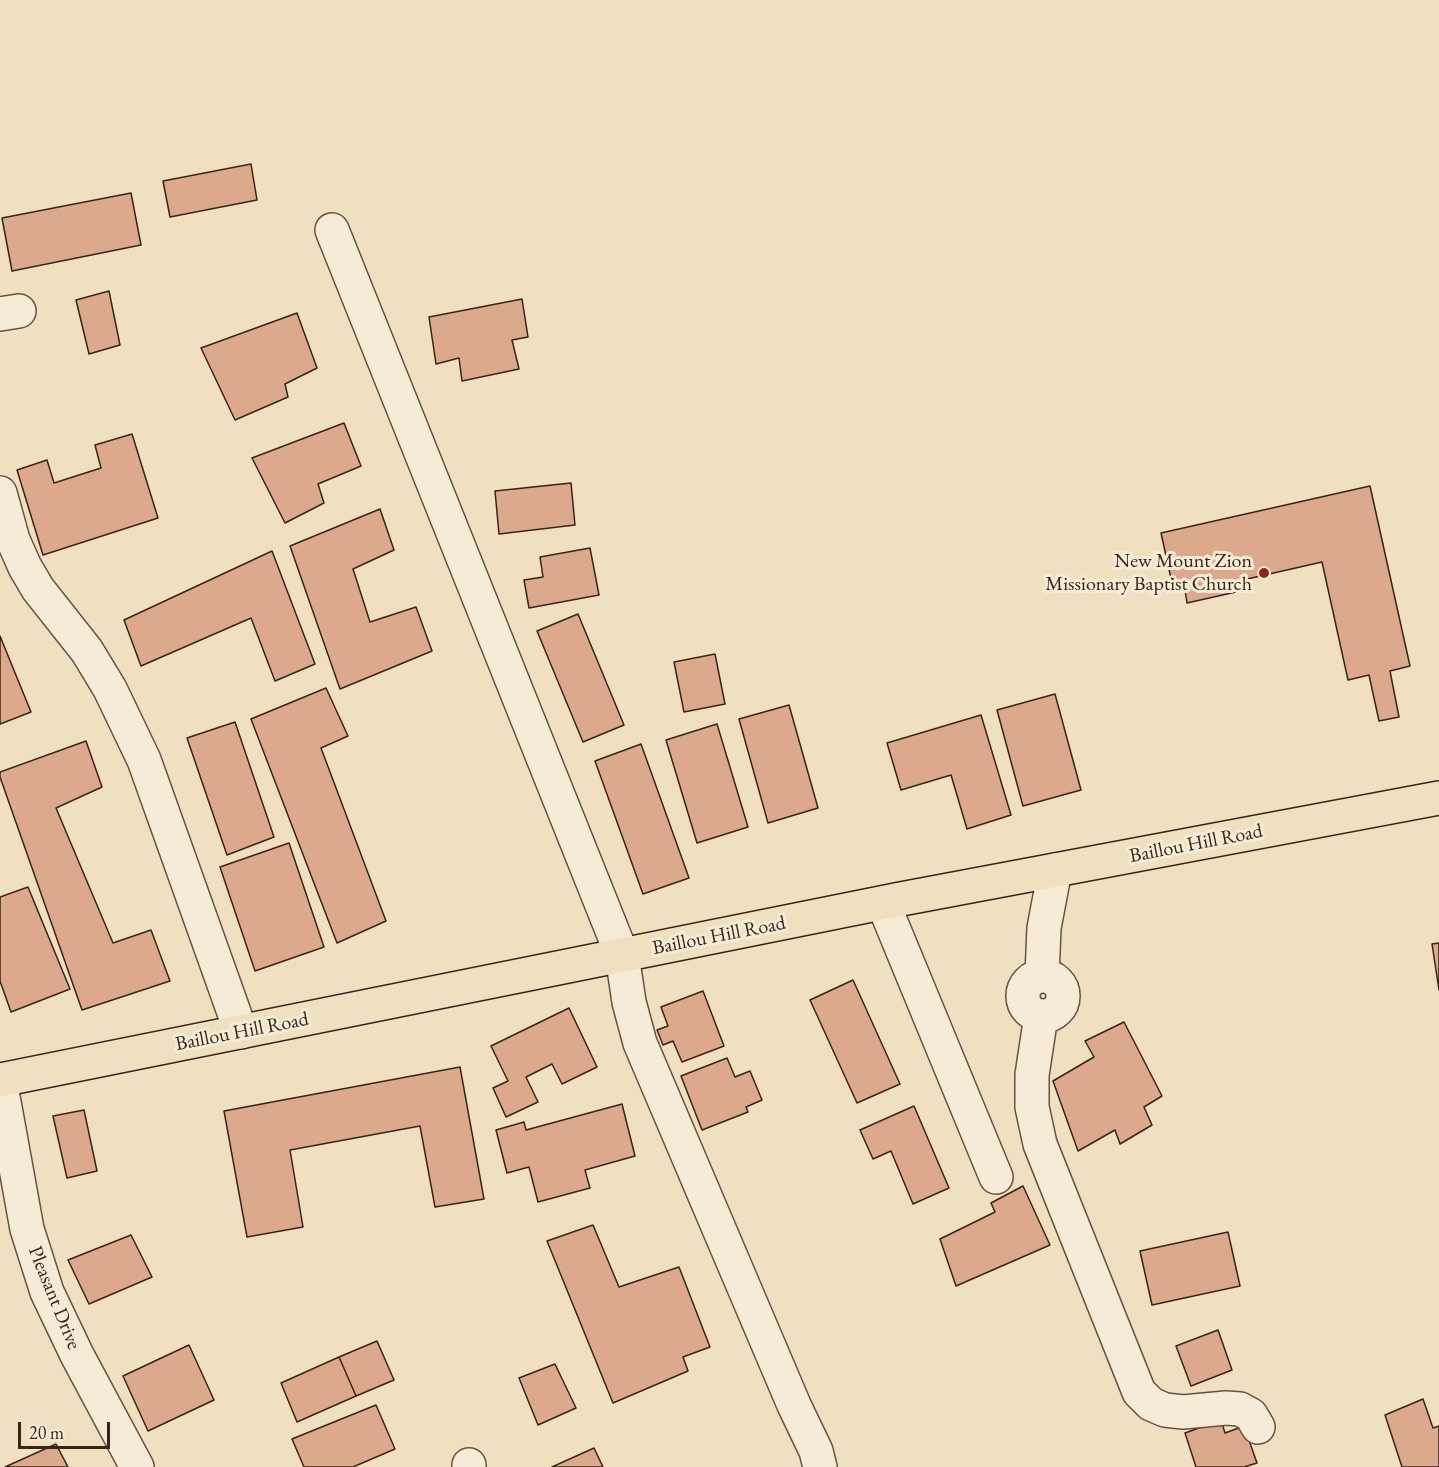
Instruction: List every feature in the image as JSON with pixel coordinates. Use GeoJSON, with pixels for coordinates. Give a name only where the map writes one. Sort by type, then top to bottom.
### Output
{"type":"FeatureCollection","features":[{"type":"Feature","properties":{"kind":"main road","name":"Baillou Hill Road"},"geometry":{"type":"LineString","coordinates":[[0,1080],[883,903],[1439,798]]}},
{"type":"Feature","properties":{"kind":"street"},"geometry":{"type":"LineString","coordinates":[[332,230],[622,955],[629,1002],[640,1043],[794,1405],[816,1451],[820,1467]]}},
{"type":"Feature","properties":{"kind":"street"},"geometry":{"type":"LineString","coordinates":[[0,494],[13,540],[25,567],[38,589],[87,651],[110,689],[144,760],[241,1032]]}},
{"type":"Feature","properties":{"kind":"street"},"geometry":{"type":"LineString","coordinates":[[1055,870],[1044,928],[1042,975],[1033,978],[1025,987],[1023,996],[1025,1005],[1032,1012],[1041,1016],[1032,1075],[1032,1107],[1040,1144],[1139,1392],[1151,1404],[1174,1411],[1240,1409],[1251,1415],[1258,1427]]}},
{"type":"Feature","properties":{"kind":"street"},"geometry":{"type":"LineString","coordinates":[[883,903],[996,1177]]}},
{"type":"Feature","properties":{"kind":"street","name":"Pleasant Drive"},"geometry":{"type":"LineString","coordinates":[[0,1080],[27,1229],[47,1292],[77,1355],[137,1467]]}},
{"type":"Feature","properties":{"kind":"building"},"geometry":{"type":"Polygon","coordinates":[[[251,164],[257,200],[170,217],[163,181],[251,164]]]}},
{"type":"Feature","properties":{"kind":"building"},"geometry":{"type":"Polygon","coordinates":[[[131,193],[141,245],[12,271],[2,218],[131,193]]]}},
{"type":"Feature","properties":{"kind":"building"},"geometry":{"type":"Polygon","coordinates":[[[109,291],[120,345],[89,354],[76,300],[109,291]]]}},
{"type":"Feature","properties":{"kind":"building"},"geometry":{"type":"Polygon","coordinates":[[[522,299],[528,337],[512,340],[519,369],[462,381],[459,358],[436,364],[429,317],[522,299]]]}},
{"type":"Feature","properties":{"kind":"building"},"geometry":{"type":"Polygon","coordinates":[[[297,313],[317,368],[285,384],[288,397],[235,420],[201,348],[297,313]]]}},
{"type":"Feature","properties":{"kind":"building"},"geometry":{"type":"Polygon","coordinates":[[[344,423],[361,466],[318,484],[324,503],[285,523],[252,458],[344,423]]]}},
{"type":"Feature","properties":{"kind":"building"},"geometry":{"type":"Polygon","coordinates":[[[132,434],[158,518],[43,555],[17,470],[47,460],[54,483],[101,468],[95,445],[132,434]]]}},
{"type":"Feature","properties":{"kind":"building"},"geometry":{"type":"Polygon","coordinates":[[[571,483],[575,525],[499,534],[495,491],[571,483]]]}},
{"type":"Feature","properties":{"kind":"building"},"geometry":{"type":"Polygon","coordinates":[[[1370,486],[1410,666],[1390,671],[1399,717],[1379,721],[1369,675],[1348,680],[1322,562],[1234,582],[1236,592],[1187,603],[1185,590],[1174,592],[1161,533],[1370,486]]]}},
{"type":"Feature","properties":{"kind":"building"},"geometry":{"type":"Polygon","coordinates":[[[380,509],[394,550],[353,569],[370,622],[416,607],[432,651],[340,689],[290,546],[380,509]]]}},
{"type":"Feature","properties":{"kind":"building"},"geometry":{"type":"Polygon","coordinates":[[[590,548],[599,595],[529,608],[524,580],[543,577],[540,557],[590,548]]]}},
{"type":"Feature","properties":{"kind":"building"},"geometry":{"type":"Polygon","coordinates":[[[272,551],[315,664],[275,681],[251,618],[141,666],[124,620],[272,551]]]}},
{"type":"Feature","properties":{"kind":"building"},"geometry":{"type":"Polygon","coordinates":[[[578,614],[624,725],[583,742],[537,631],[578,614]]]}},
{"type":"Feature","properties":{"kind":"building"},"geometry":{"type":"Polygon","coordinates":[[[0,636],[31,712],[0,724],[0,636]]]}},
{"type":"Feature","properties":{"kind":"building"},"geometry":{"type":"Polygon","coordinates":[[[715,654],[725,704],[684,712],[674,662],[715,654]]]}},
{"type":"Feature","properties":{"kind":"building"},"geometry":{"type":"Polygon","coordinates":[[[326,688],[348,736],[321,748],[386,921],[337,943],[251,719],[326,688]]]}},
{"type":"Feature","properties":{"kind":"building"},"geometry":{"type":"Polygon","coordinates":[[[1055,694],[1081,790],[1023,806],[997,710],[1055,694]]]}},
{"type":"Feature","properties":{"kind":"building"},"geometry":{"type":"Polygon","coordinates":[[[789,705],[818,808],[768,823],[739,719],[789,705]]]}},
{"type":"Feature","properties":{"kind":"building"},"geometry":{"type":"Polygon","coordinates":[[[981,715],[1011,815],[967,829],[951,775],[901,790],[887,743],[981,715]]]}},
{"type":"Feature","properties":{"kind":"building"},"geometry":{"type":"Polygon","coordinates":[[[235,722],[274,837],[227,855],[187,738],[235,722]]]}},
{"type":"Feature","properties":{"kind":"building"},"geometry":{"type":"Polygon","coordinates":[[[717,724],[748,827],[697,843],[666,740],[717,724]]]}},
{"type":"Feature","properties":{"kind":"building"},"geometry":{"type":"Polygon","coordinates":[[[86,741],[102,787],[56,808],[113,943],[151,930],[170,981],[82,1010],[0,772],[86,741]]]}},
{"type":"Feature","properties":{"kind":"building"},"geometry":{"type":"Polygon","coordinates":[[[641,744],[689,878],[643,894],[595,761],[641,744]]]}},
{"type":"Feature","properties":{"kind":"building"},"geometry":{"type":"Polygon","coordinates":[[[289,843],[324,947],[255,971],[220,867],[289,843]]]}},
{"type":"Feature","properties":{"kind":"building"},"geometry":{"type":"Polygon","coordinates":[[[28,887],[70,989],[11,1012],[0,981],[0,897],[28,887]]]}},
{"type":"Feature","properties":{"kind":"building"},"geometry":{"type":"Polygon","coordinates":[[[1439,943],[1439,990],[1432,944],[1439,943]]]}},
{"type":"Feature","properties":{"kind":"building"},"geometry":{"type":"Polygon","coordinates":[[[853,980],[900,1084],[857,1103],[810,1000],[853,980]]]}},
{"type":"Feature","properties":{"kind":"building"},"geometry":{"type":"Polygon","coordinates":[[[703,991],[724,1046],[682,1062],[673,1041],[663,1045],[657,1030],[668,1026],[661,1007],[703,991]]]}},
{"type":"Feature","properties":{"kind":"building"},"geometry":{"type":"Polygon","coordinates":[[[569,1008],[597,1067],[562,1084],[552,1064],[526,1077],[538,1102],[506,1117],[493,1088],[508,1081],[491,1046],[569,1008]]]}},
{"type":"Feature","properties":{"kind":"building"},"geometry":{"type":"Polygon","coordinates":[[[1124,1022],[1162,1096],[1144,1107],[1152,1125],[1120,1144],[1115,1130],[1078,1151],[1053,1081],[1094,1057],[1085,1041],[1124,1022]]]}},
{"type":"Feature","properties":{"kind":"building"},"geometry":{"type":"Polygon","coordinates":[[[727,1058],[735,1077],[750,1071],[762,1100],[746,1107],[748,1112],[702,1130],[681,1076],[727,1058]]]}},
{"type":"Feature","properties":{"kind":"building"},"geometry":{"type":"Polygon","coordinates":[[[460,1067],[484,1199],[435,1207],[420,1126],[290,1150],[303,1227],[247,1237],[224,1111],[460,1067]]]}},
{"type":"Feature","properties":{"kind":"building"},"geometry":{"type":"Polygon","coordinates":[[[622,1104],[635,1156],[585,1170],[590,1188],[538,1202],[529,1167],[507,1173],[496,1130],[524,1122],[526,1130],[622,1104]]]}},
{"type":"Feature","properties":{"kind":"building"},"geometry":{"type":"Polygon","coordinates":[[[914,1106],[949,1188],[913,1204],[891,1151],[873,1159],[860,1130],[914,1106]]]}},
{"type":"Feature","properties":{"kind":"building"},"geometry":{"type":"Polygon","coordinates":[[[84,1110],[97,1171],[67,1178],[53,1116],[84,1110]]]}},
{"type":"Feature","properties":{"kind":"building"},"geometry":{"type":"Polygon","coordinates":[[[1023,1186],[1050,1245],[956,1286],[940,1239],[995,1212],[991,1203],[1023,1186]]]}},
{"type":"Feature","properties":{"kind":"building"},"geometry":{"type":"Polygon","coordinates":[[[593,1225],[619,1287],[679,1267],[710,1347],[683,1357],[688,1371],[613,1403],[547,1241],[593,1225]]]}},
{"type":"Feature","properties":{"kind":"building"},"geometry":{"type":"Polygon","coordinates":[[[1228,1232],[1240,1286],[1152,1305],[1140,1251],[1228,1232]]]}},
{"type":"Feature","properties":{"kind":"building"},"geometry":{"type":"Polygon","coordinates":[[[131,1235],[152,1277],[89,1304],[68,1260],[131,1235]]]}},
{"type":"Feature","properties":{"kind":"building"},"geometry":{"type":"Polygon","coordinates":[[[1218,1330],[1232,1370],[1191,1386],[1176,1346],[1218,1330]]]}},
{"type":"Feature","properties":{"kind":"building"},"geometry":{"type":"Polygon","coordinates":[[[377,1341],[394,1380],[356,1396],[339,1357],[377,1341]]]}},
{"type":"Feature","properties":{"kind":"building"},"geometry":{"type":"Polygon","coordinates":[[[189,1345],[214,1400],[148,1431],[123,1376],[189,1345]]]}},
{"type":"Feature","properties":{"kind":"building"},"geometry":{"type":"Polygon","coordinates":[[[339,1357],[356,1396],[297,1422],[281,1383],[339,1357]]]}},
{"type":"Feature","properties":{"kind":"building"},"geometry":{"type":"Polygon","coordinates":[[[555,1364],[576,1408],[538,1425],[519,1378],[555,1364]]]}},
{"type":"Feature","properties":{"kind":"building"},"geometry":{"type":"Polygon","coordinates":[[[1423,1399],[1433,1428],[1439,1426],[1439,1467],[1402,1467],[1385,1415],[1423,1399]]]}},
{"type":"Feature","properties":{"kind":"building"},"geometry":{"type":"Polygon","coordinates":[[[376,1405],[395,1449],[353,1467],[304,1467],[292,1439],[376,1405]]]}},
{"type":"Feature","properties":{"kind":"building"},"geometry":{"type":"Polygon","coordinates":[[[1221,1420],[1225,1433],[1244,1426],[1257,1463],[1244,1467],[1196,1467],[1185,1433],[1221,1420]]]}},
{"type":"Feature","properties":{"kind":"building"},"geometry":{"type":"Polygon","coordinates":[[[56,1444],[68,1467],[5,1467],[56,1444]]]}},
{"type":"Feature","properties":{"kind":"building"},"geometry":{"type":"Polygon","coordinates":[[[594,1448],[603,1467],[552,1467],[594,1448]]]}},
{"type":"Feature","properties":{"kind":"place","name":"New Mount Zion Missionary Baptist Church"},"geometry":{"type":"Point","coordinates":[1264,573]}}]}
